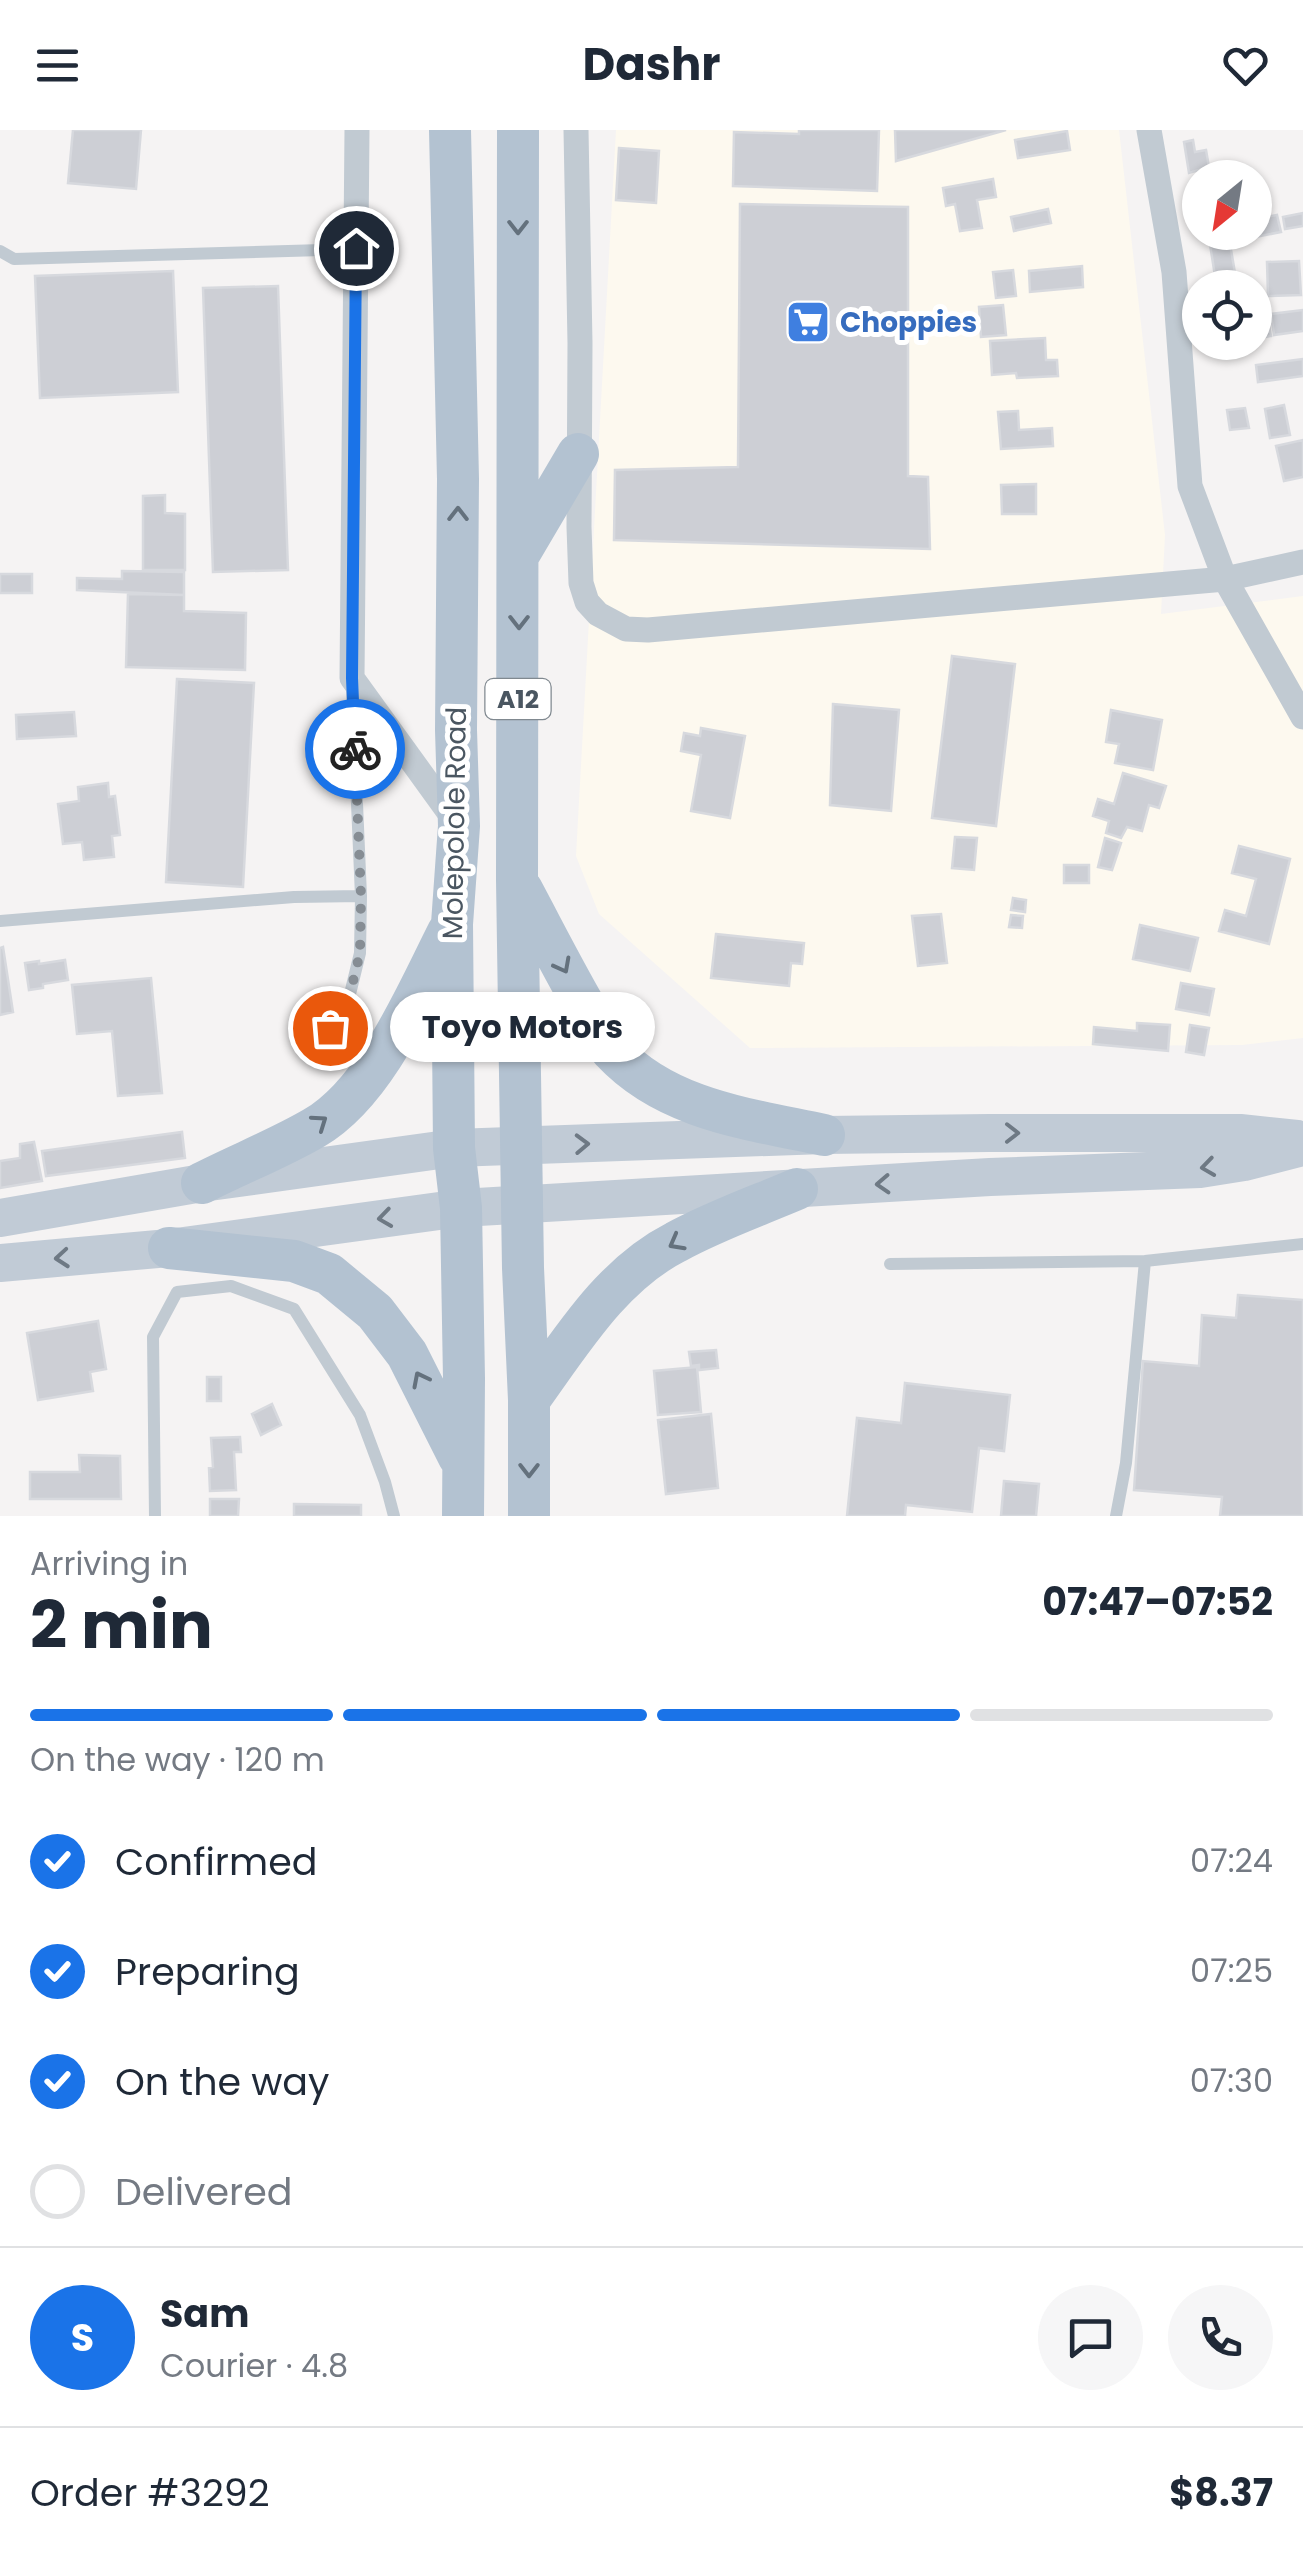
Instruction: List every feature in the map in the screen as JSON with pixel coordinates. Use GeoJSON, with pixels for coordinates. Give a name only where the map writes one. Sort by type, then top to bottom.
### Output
{"type":"FeatureCollection","features":[{"type":"Feature","properties":{"kind":"main road","name":"Molepolole Road"},"geometry":{"type":"LineString","coordinates":[[450,130],[458,479],[459,826],[452,924],[454,1148],[461,1208],[463,1516]]}},
{"type":"Feature","properties":{"kind":"main road","name":"A12"},"geometry":{"type":"LineString","coordinates":[[518,130],[518,880],[529,1516]]}},
{"type":"Feature","properties":{"kind":"main road"},"geometry":{"type":"LineString","coordinates":[[519,554],[578,454]]}},
{"type":"Feature","properties":{"kind":"main road"},"geometry":{"type":"LineString","coordinates":[[518,880],[582,1002],[611,1050],[624,1061],[669,1094],[713,1112],[824,1135]]}},
{"type":"Feature","properties":{"kind":"main road"},"geometry":{"type":"LineString","coordinates":[[202,1182],[316,1126],[350,1099],[382,1060],[452,924]]}},
{"type":"Feature","properties":{"kind":"main road"},"geometry":{"type":"LineString","coordinates":[[0,1218],[202,1182],[454,1148],[824,1135],[1224,1133],[1303,1144]]}},
{"type":"Feature","properties":{"kind":"main road"},"geometry":{"type":"LineString","coordinates":[[0,1263],[169,1248],[461,1208],[1200,1170],[1244,1162],[1303,1144]]}},
{"type":"Feature","properties":{"kind":"main road"},"geometry":{"type":"LineString","coordinates":[[529,1400],[608,1295],[636,1268],[674,1242],[797,1189]]}},
{"type":"Feature","properties":{"kind":"main road"},"geometry":{"type":"LineString","coordinates":[[169,1248],[294,1261],[328,1274],[374,1312],[407,1354],[464,1466]]}},
{"type":"Feature","properties":{"kind":"street"},"geometry":{"type":"LineString","coordinates":[[357,130],[352,678],[459,826]]}},
{"type":"Feature","properties":{"kind":"street"},"geometry":{"type":"LineString","coordinates":[[576,130],[581,583],[598,614],[626,628],[648,630],[1225,579],[1303,562]]}},
{"type":"Feature","properties":{"kind":"street"},"geometry":{"type":"LineString","coordinates":[[1149,130],[1174,272],[1190,486],[1225,579],[1303,717]]}},
{"type":"Feature","properties":{"kind":"lane"},"geometry":{"type":"LineString","coordinates":[[0,251],[14,260],[356,248]]}},
{"type":"Feature","properties":{"kind":"lane"},"geometry":{"type":"LineString","coordinates":[[330,1028],[350,994],[360,953],[352,678]]}},
{"type":"Feature","properties":{"kind":"lane"},"geometry":{"type":"LineString","coordinates":[[0,921],[294,897],[361,896]]}},
{"type":"Feature","properties":{"kind":"lane"},"geometry":{"type":"LineString","coordinates":[[890,1264],[1144,1262],[1303,1244]]}},
{"type":"Feature","properties":{"kind":"lane"},"geometry":{"type":"LineString","coordinates":[[1116,1516],[1126,1463],[1144,1262]]}},
{"type":"Feature","properties":{"kind":"lane"},"geometry":{"type":"LineString","coordinates":[[155,1516],[153,1337],[177,1292],[231,1286],[294,1309],[360,1415],[394,1516]]}},
{"type":"Feature","properties":{"kind":"shaded area"},"geometry":{"type":"Polygon","coordinates":[[[616,130],[1119,130],[1165,535],[1161,614],[1303,596],[1303,1038],[1242,1045],[750,1048],[599,914],[576,856],[616,130]]]}},
{"type":"Feature","properties":{"kind":"building"},"geometry":{"type":"Polygon","coordinates":[[[73,130],[141,130],[136,189],[68,183],[73,130]]]}},
{"type":"Feature","properties":{"kind":"building"},"geometry":{"type":"Polygon","coordinates":[[[799,130],[879,130],[877,191],[733,186],[734,132],[799,134],[799,130]]]}},
{"type":"Feature","properties":{"kind":"building"},"geometry":{"type":"Polygon","coordinates":[[[895,130],[1006,130],[896,161],[895,130]]]}},
{"type":"Feature","properties":{"kind":"building"},"geometry":{"type":"Polygon","coordinates":[[[1067,131],[1070,150],[1018,158],[1015,140],[1067,131]]]}},
{"type":"Feature","properties":{"kind":"building"},"geometry":{"type":"Polygon","coordinates":[[[1193,140],[1195,152],[1206,150],[1208,160],[1187,160],[1184,142],[1193,140]]]}},
{"type":"Feature","properties":{"kind":"building"},"geometry":{"type":"Polygon","coordinates":[[[619,148],[659,151],[656,203],[616,200],[619,148]]]}},
{"type":"Feature","properties":{"kind":"building"},"geometry":{"type":"Polygon","coordinates":[[[993,179],[996,197],[977,200],[982,228],[960,231],[955,204],[946,206],[943,188],[993,179]]]}},
{"type":"Feature","properties":{"kind":"building"},"geometry":{"type":"Polygon","coordinates":[[[740,204],[908,207],[908,476],[928,477],[930,549],[614,540],[615,470],[738,467],[740,204]]]}},
{"type":"Feature","properties":{"kind":"building"},"geometry":{"type":"Polygon","coordinates":[[[1048,209],[1051,223],[1014,231],[1011,217],[1048,209]]]}},
{"type":"Feature","properties":{"kind":"building"},"geometry":{"type":"Polygon","coordinates":[[[1303,213],[1303,226],[1285,229],[1283,217],[1303,213]]]}},
{"type":"Feature","properties":{"kind":"building"},"geometry":{"type":"Polygon","coordinates":[[[1277,215],[1281,232],[1272,234],[1272,216],[1277,215]]]}},
{"type":"Feature","properties":{"kind":"building"},"geometry":{"type":"Polygon","coordinates":[[[1211,250],[1231,250],[1234,270],[1214,270],[1211,250]]]}},
{"type":"Feature","properties":{"kind":"building"},"geometry":{"type":"Polygon","coordinates":[[[1299,261],[1301,295],[1272,296],[1272,270],[1267,270],[1267,262],[1299,261]]]}},
{"type":"Feature","properties":{"kind":"building"},"geometry":{"type":"Polygon","coordinates":[[[1082,266],[1083,287],[1030,292],[1029,271],[1082,266]]]}},
{"type":"Feature","properties":{"kind":"building"},"geometry":{"type":"Polygon","coordinates":[[[1013,270],[1016,296],[996,298],[993,272],[1013,270]]]}},
{"type":"Feature","properties":{"kind":"building"},"geometry":{"type":"Polygon","coordinates":[[[173,271],[178,392],[40,398],[35,276],[173,271]]]}},
{"type":"Feature","properties":{"kind":"building"},"geometry":{"type":"Polygon","coordinates":[[[278,286],[288,570],[213,572],[203,288],[278,286]]]}},
{"type":"Feature","properties":{"kind":"building"},"geometry":{"type":"Polygon","coordinates":[[[1003,305],[1006,335],[981,337],[979,307],[1003,305]]]}},
{"type":"Feature","properties":{"kind":"building"},"geometry":{"type":"Polygon","coordinates":[[[1303,310],[1303,331],[1274,335],[1272,314],[1303,310]]]}},
{"type":"Feature","properties":{"kind":"building"},"geometry":{"type":"Polygon","coordinates":[[[1045,338],[1046,360],[1057,360],[1058,376],[992,375],[990,341],[1045,338]]]}},
{"type":"Feature","properties":{"kind":"building"},"geometry":{"type":"Polygon","coordinates":[[[1303,359],[1303,376],[1258,382],[1256,365],[1303,359]]]}},
{"type":"Feature","properties":{"kind":"building"},"geometry":{"type":"Polygon","coordinates":[[[1284,405],[1290,435],[1270,438],[1265,409],[1284,405]]]}},
{"type":"Feature","properties":{"kind":"building"},"geometry":{"type":"Polygon","coordinates":[[[1245,408],[1249,428],[1230,430],[1227,410],[1245,408]]]}},
{"type":"Feature","properties":{"kind":"building"},"geometry":{"type":"Polygon","coordinates":[[[1018,411],[1019,430],[1052,428],[1053,446],[1001,449],[998,412],[1018,411]]]}},
{"type":"Feature","properties":{"kind":"building"},"geometry":{"type":"Polygon","coordinates":[[[1303,440],[1303,477],[1284,481],[1276,446],[1303,440]]]}},
{"type":"Feature","properties":{"kind":"building"},"geometry":{"type":"Polygon","coordinates":[[[1036,484],[1036,514],[1002,514],[1001,485],[1036,484]]]}},
{"type":"Feature","properties":{"kind":"building"},"geometry":{"type":"Polygon","coordinates":[[[165,495],[165,513],[185,514],[185,570],[143,570],[143,496],[165,495]]]}},
{"type":"Feature","properties":{"kind":"building"},"geometry":{"type":"Polygon","coordinates":[[[122,571],[184,572],[184,595],[77,590],[77,578],[122,579],[122,571]]]}},
{"type":"Feature","properties":{"kind":"building"},"geometry":{"type":"Polygon","coordinates":[[[0,574],[32,574],[32,593],[0,593],[0,574]]]}},
{"type":"Feature","properties":{"kind":"building"},"geometry":{"type":"Polygon","coordinates":[[[128,594],[184,595],[184,611],[246,613],[245,670],[126,667],[128,594]]]}},
{"type":"Feature","properties":{"kind":"building"},"geometry":{"type":"Polygon","coordinates":[[[952,656],[1015,664],[996,826],[932,818],[952,656]]]}},
{"type":"Feature","properties":{"kind":"building"},"geometry":{"type":"Polygon","coordinates":[[[177,679],[254,683],[243,887],[166,882],[177,679]]]}},
{"type":"Feature","properties":{"kind":"building"},"geometry":{"type":"Polygon","coordinates":[[[833,704],[899,710],[891,811],[830,805],[833,704]]]}},
{"type":"Feature","properties":{"kind":"building"},"geometry":{"type":"Polygon","coordinates":[[[1111,710],[1162,720],[1153,770],[1115,763],[1119,744],[1106,742],[1111,710]]]}},
{"type":"Feature","properties":{"kind":"building"},"geometry":{"type":"Polygon","coordinates":[[[74,712],[76,736],[17,739],[16,715],[74,712]]]}},
{"type":"Feature","properties":{"kind":"building"},"geometry":{"type":"Polygon","coordinates":[[[701,728],[745,736],[730,818],[691,811],[701,755],[681,751],[684,733],[700,736],[701,728]]]}},
{"type":"Feature","properties":{"kind":"building"},"geometry":{"type":"Polygon","coordinates":[[[1123,773],[1166,786],[1159,808],[1149,805],[1142,831],[1127,827],[1121,838],[1106,833],[1109,821],[1093,816],[1098,799],[1114,804],[1123,773]]]}},
{"type":"Feature","properties":{"kind":"building"},"geometry":{"type":"Polygon","coordinates":[[[108,783],[109,797],[115,796],[120,835],[112,836],[114,857],[84,860],[82,842],[63,844],[58,804],[79,801],[78,787],[108,783]]]}},
{"type":"Feature","properties":{"kind":"building"},"geometry":{"type":"Polygon","coordinates":[[[955,837],[977,838],[974,870],[952,868],[955,837]]]}},
{"type":"Feature","properties":{"kind":"building"},"geometry":{"type":"Polygon","coordinates":[[[1105,838],[1121,843],[1112,870],[1098,867],[1105,838]]]}},
{"type":"Feature","properties":{"kind":"building"},"geometry":{"type":"Polygon","coordinates":[[[1239,846],[1290,859],[1269,944],[1219,931],[1225,910],[1246,916],[1256,879],[1232,873],[1239,846]]]}},
{"type":"Feature","properties":{"kind":"building"},"geometry":{"type":"Polygon","coordinates":[[[1064,865],[1089,865],[1089,883],[1064,883],[1064,865]]]}},
{"type":"Feature","properties":{"kind":"building"},"geometry":{"type":"Polygon","coordinates":[[[1013,898],[1026,900],[1025,912],[1011,910],[1013,898]]]}},
{"type":"Feature","properties":{"kind":"building"},"geometry":{"type":"Polygon","coordinates":[[[941,914],[947,963],[918,966],[912,916],[941,914]]]}},
{"type":"Feature","properties":{"kind":"building"},"geometry":{"type":"Polygon","coordinates":[[[1011,915],[1023,916],[1022,928],[1009,927],[1011,915]]]}},
{"type":"Feature","properties":{"kind":"building"},"geometry":{"type":"Polygon","coordinates":[[[1140,925],[1198,938],[1190,971],[1133,959],[1140,925]]]}},
{"type":"Feature","properties":{"kind":"building"},"geometry":{"type":"Polygon","coordinates":[[[716,934],[804,943],[802,964],[791,963],[789,986],[711,978],[716,934]]]}},
{"type":"Feature","properties":{"kind":"building"},"geometry":{"type":"Polygon","coordinates":[[[3,947],[13,1012],[0,1015],[0,948],[3,947]]]}},
{"type":"Feature","properties":{"kind":"building"},"geometry":{"type":"Polygon","coordinates":[[[65,960],[68,980],[29,990],[25,963],[65,960]]]}},
{"type":"Feature","properties":{"kind":"building"},"geometry":{"type":"Polygon","coordinates":[[[151,978],[162,1093],[118,1096],[112,1031],[77,1034],[72,985],[151,978]]]}},
{"type":"Feature","properties":{"kind":"building"},"geometry":{"type":"Polygon","coordinates":[[[1181,983],[1214,989],[1209,1015],[1176,1009],[1181,983]]]}},
{"type":"Feature","properties":{"kind":"building"},"geometry":{"type":"Polygon","coordinates":[[[1137,1023],[1170,1025],[1168,1051],[1093,1044],[1094,1027],[1137,1031],[1137,1023]]]}},
{"type":"Feature","properties":{"kind":"building"},"geometry":{"type":"Polygon","coordinates":[[[1190,1025],[1209,1028],[1204,1055],[1186,1052],[1190,1025]]]}},
{"type":"Feature","properties":{"kind":"building"},"geometry":{"type":"Polygon","coordinates":[[[182,1132],[185,1158],[46,1176],[42,1151],[182,1132]]]}},
{"type":"Feature","properties":{"kind":"building"},"geometry":{"type":"Polygon","coordinates":[[[34,1142],[42,1181],[0,1188],[0,1161],[20,1158],[20,1144],[34,1142]]]}},
{"type":"Feature","properties":{"kind":"building"},"geometry":{"type":"Polygon","coordinates":[[[1238,1295],[1303,1300],[1303,1516],[1220,1516],[1222,1497],[1134,1490],[1143,1361],[1199,1366],[1202,1315],[1236,1318],[1238,1295]]]}},
{"type":"Feature","properties":{"kind":"building"},"geometry":{"type":"Polygon","coordinates":[[[98,1321],[106,1369],[90,1372],[93,1391],[38,1400],[27,1333],[98,1321]]]}},
{"type":"Feature","properties":{"kind":"building"},"geometry":{"type":"Polygon","coordinates":[[[716,1350],[718,1368],[699,1370],[699,1365],[691,1366],[689,1352],[716,1350]]]}},
{"type":"Feature","properties":{"kind":"building"},"geometry":{"type":"Polygon","coordinates":[[[697,1367],[701,1412],[658,1415],[654,1371],[697,1367]]]}},
{"type":"Feature","properties":{"kind":"building"},"geometry":{"type":"Polygon","coordinates":[[[207,1377],[221,1377],[221,1401],[207,1401],[207,1377]]]}},
{"type":"Feature","properties":{"kind":"building"},"geometry":{"type":"Polygon","coordinates":[[[905,1383],[1010,1395],[1004,1451],[979,1448],[972,1512],[906,1505],[905,1516],[847,1516],[857,1418],[901,1423],[905,1383]]]}},
{"type":"Feature","properties":{"kind":"building"},"geometry":{"type":"Polygon","coordinates":[[[272,1404],[281,1425],[261,1435],[252,1414],[272,1404]]]}},
{"type":"Feature","properties":{"kind":"building"},"geometry":{"type":"Polygon","coordinates":[[[711,1414],[718,1488],[666,1494],[658,1420],[711,1414]]]}},
{"type":"Feature","properties":{"kind":"building"},"geometry":{"type":"Polygon","coordinates":[[[240,1437],[241,1452],[234,1452],[236,1490],[210,1491],[211,1438],[240,1437]]]}},
{"type":"Feature","properties":{"kind":"building"},"geometry":{"type":"Polygon","coordinates":[[[79,1455],[120,1456],[121,1499],[30,1499],[30,1472],[80,1472],[79,1455]]]}},
{"type":"Feature","properties":{"kind":"building"},"geometry":{"type":"Polygon","coordinates":[[[1004,1481],[1039,1484],[1036,1516],[1001,1516],[1004,1481]]]}},
{"type":"Feature","properties":{"kind":"building"},"geometry":{"type":"Polygon","coordinates":[[[210,1499],[239,1499],[238,1516],[210,1516],[210,1499]]]}},
{"type":"Feature","properties":{"kind":"building"},"geometry":{"type":"Polygon","coordinates":[[[294,1504],[361,1505],[361,1516],[294,1516],[294,1504]]]}},
{"type":"Feature","properties":{"kind":"way so far"},"geometry":{"type":"LineString","coordinates":[[330,1028],[350,994],[360,953],[355,749]]}},
{"type":"Feature","properties":{"kind":"place","name":"Choppies"},"geometry":{"type":"Point","coordinates":[808,322]}},
{"type":"Feature","properties":{"kind":"place","name":"Toyo Motors"},"geometry":{"type":"Point","coordinates":[330,1028]}},
{"type":"Feature","properties":{"kind":"route"},"geometry":{"type":"LineString","coordinates":[[355,749],[352,678],[356,248]]}}]}
